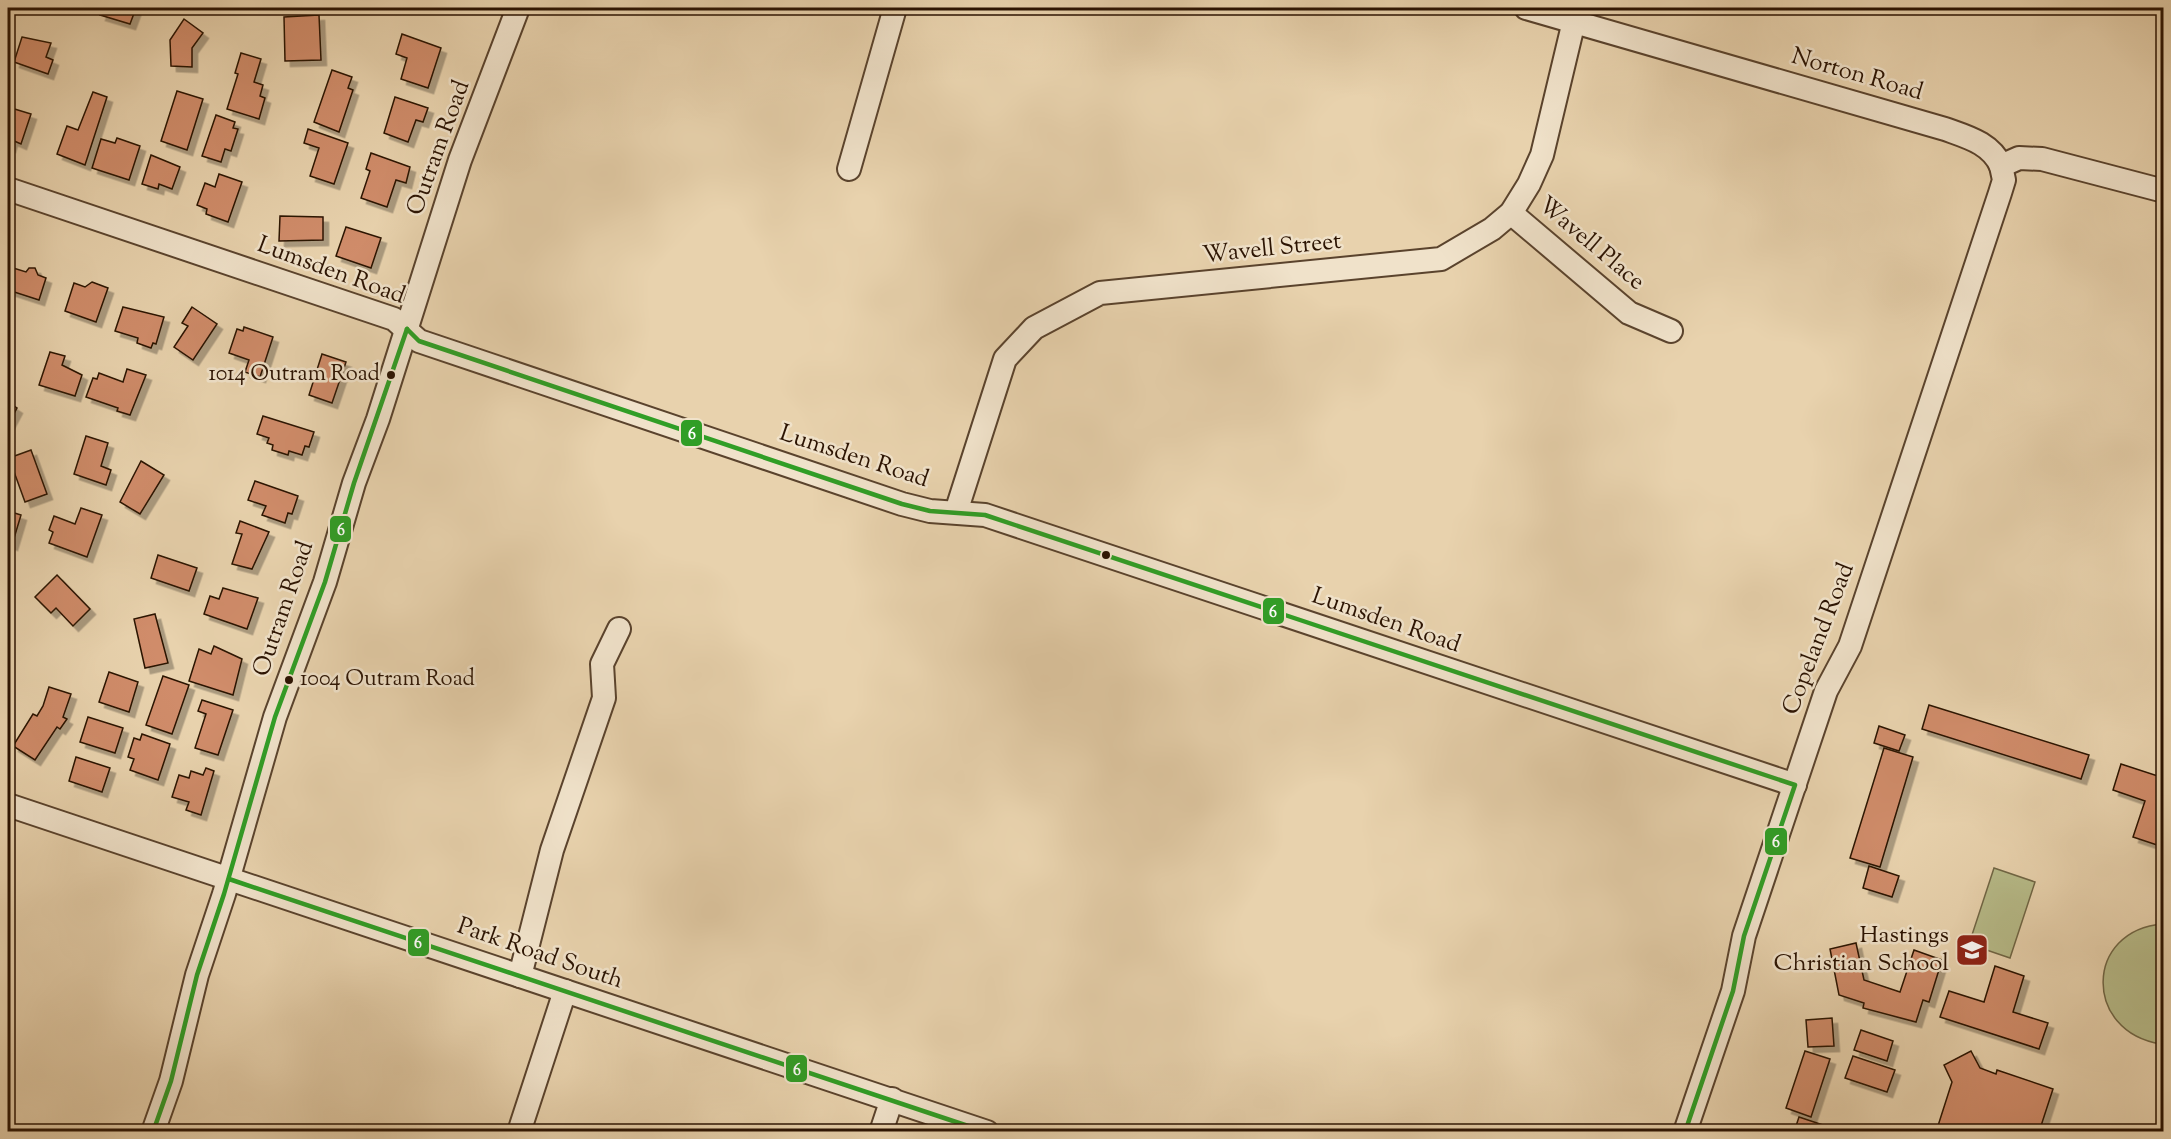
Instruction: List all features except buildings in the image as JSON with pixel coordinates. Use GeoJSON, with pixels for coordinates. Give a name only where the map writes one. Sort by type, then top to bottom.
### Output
{"type":"FeatureCollection","features":[{"type":"Feature","properties":{"kind":"street","name":"Outram Road"},"geometry":{"type":"LineString","coordinates":[[153,1131],[171,1081],[197,975],[229,879],[275,717],[325,582],[354,483],[407,329],[460,160],[518,8]]}},
{"type":"Feature","properties":{"kind":"street"},"geometry":{"type":"LineString","coordinates":[[849,169],[896,8]]}},
{"type":"Feature","properties":{"kind":"street","name":"Norton Road"},"geometry":{"type":"LineString","coordinates":[[1526,8],[1945,129],[1987,147],[1997,156],[2001,166]]}},
{"type":"Feature","properties":{"kind":"street","name":"Wavell Street"},"geometry":{"type":"LineString","coordinates":[[956,512],[1005,359],[1034,328],[1100,293],[1441,259],[1467,246],[1511,213],[1529,184],[1542,155],[1574,21]]}},
{"type":"Feature","properties":{"kind":"street"},"geometry":{"type":"LineString","coordinates":[[2001,166],[2019,158],[2042,159],[2163,191]]}},
{"type":"Feature","properties":{"kind":"street","name":"Copeland Road"},"geometry":{"type":"LineString","coordinates":[[1685,1131],[1733,991],[1744,936],[1826,691],[1850,646],[1996,208],[2004,180],[2001,166]]}},
{"type":"Feature","properties":{"kind":"street","name":"Lumsden Road"},"geometry":{"type":"LineString","coordinates":[[8,189],[394,318],[419,340],[903,504],[930,512],[985,515],[1795,785]]}},
{"type":"Feature","properties":{"kind":"street","name":"Wavell Place"},"geometry":{"type":"LineString","coordinates":[[1511,213],[1629,313],[1671,331]]}},
{"type":"Feature","properties":{"kind":"street"},"geometry":{"type":"LineString","coordinates":[[520,976],[552,850],[604,698],[602,664],[619,629]]}},
{"type":"Feature","properties":{"kind":"street","name":"Park Road South"},"geometry":{"type":"LineString","coordinates":[[8,805],[987,1131]]}},
{"type":"Feature","properties":{"kind":"street"},"geometry":{"type":"LineString","coordinates":[[519,1131],[565,991]]}},
{"type":"Feature","properties":{"kind":"street"},"geometry":{"type":"LineString","coordinates":[[881,1131],[892,1099]]}},
{"type":"Feature","properties":{"kind":"green space"},"geometry":{"type":"Polygon","coordinates":[[[1994,868],[2035,882],[2010,958],[1969,944],[1994,868]]]}},
{"type":"Feature","properties":{"kind":"green space"},"geometry":{"type":"Polygon","coordinates":[[[2163,924],[2164,1044],[2161,1044],[2135,1036],[2117,1021],[2107,1002],[2103,982],[2107,961],[2118,944],[2137,930],[2163,924]]]}},
{"type":"Feature","properties":{"kind":"transit line","name":"6"},"geometry":{"type":"LineString","coordinates":[[407,329],[419,341],[902,504],[930,511],[985,515],[1795,785],[1744,936],[1733,991],[1685,1132]]}},
{"type":"Feature","properties":{"kind":"transit line","name":"6"},"geometry":{"type":"LineString","coordinates":[[153,1132],[171,1081],[197,975],[224,894],[275,717],[325,582],[354,483],[407,329]]}},
{"type":"Feature","properties":{"kind":"transit line","name":"6"},"geometry":{"type":"LineString","coordinates":[[229,879],[986,1132]]}},
{"type":"Feature","properties":{"kind":"place","name":"1014 Outram Road"},"geometry":{"type":"Point","coordinates":[391,375]}},
{"type":"Feature","properties":{"kind":"place","name":"1004 Outram Road"},"geometry":{"type":"Point","coordinates":[289,680]}},
{"type":"Feature","properties":{"kind":"place","name":"Hastings Christian School"},"geometry":{"type":"Point","coordinates":[1972,950]}}]}
